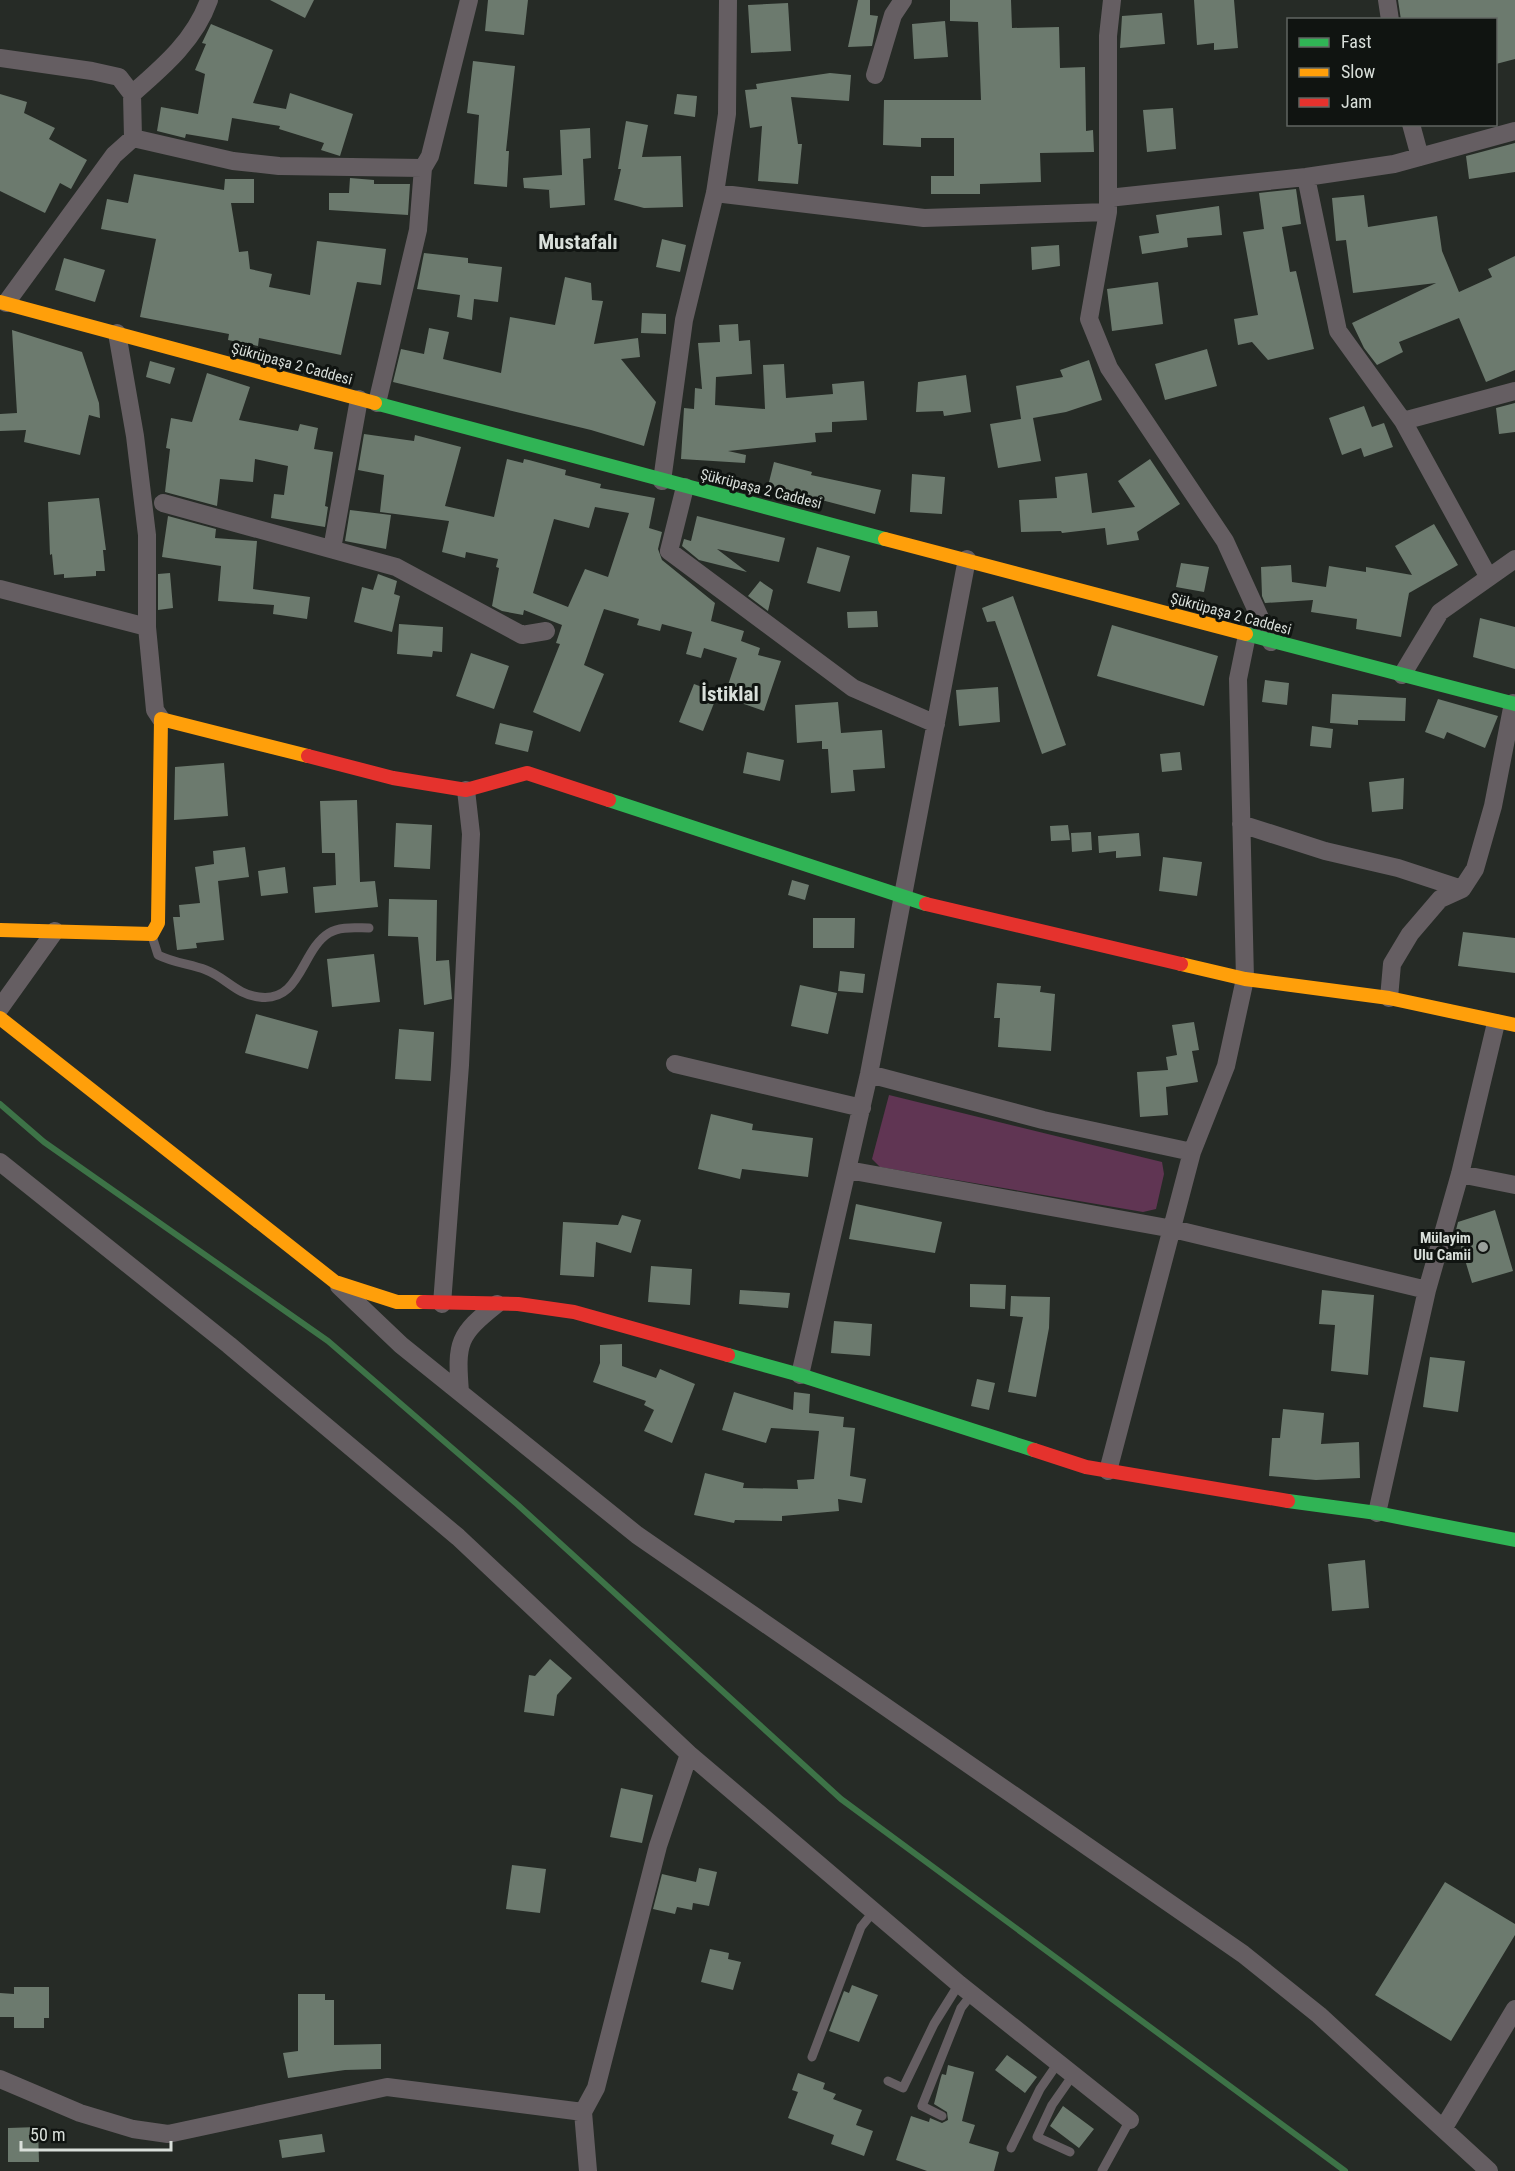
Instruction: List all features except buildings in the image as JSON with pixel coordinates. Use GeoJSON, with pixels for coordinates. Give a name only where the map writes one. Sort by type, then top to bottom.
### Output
{"type":"FeatureCollection","features":[{"type":"Feature","properties":{"kind":"street"},"geometry":{"type":"LineString","coordinates":[[132,94],[169,61],[202,21],[209,0]]}},
{"type":"Feature","properties":{"kind":"street"},"geometry":{"type":"LineString","coordinates":[[332,549],[368,401],[418,230],[423,168],[430,156],[469,0]]}},
{"type":"Feature","properties":{"kind":"street"},"geometry":{"type":"LineString","coordinates":[[662,481],[684,320],[715,193],[727,114],[728,0]]}},
{"type":"Feature","properties":{"kind":"street"},"geometry":{"type":"LineString","coordinates":[[875,75],[893,15],[903,0]]}},
{"type":"Feature","properties":{"kind":"street"},"geometry":{"type":"LineString","coordinates":[[1112,0],[1108,36],[1108,205],[1089,319],[1108,368],[1225,541],[1271,642]]}},
{"type":"Feature","properties":{"kind":"street"},"geometry":{"type":"LineString","coordinates":[[1387,0],[1390,18]]}},
{"type":"Feature","properties":{"kind":"street"},"geometry":{"type":"LineString","coordinates":[[0,58],[119,77],[132,94],[133,138],[114,155],[3,302]]}},
{"type":"Feature","properties":{"kind":"street"},"geometry":{"type":"LineString","coordinates":[[1412,126],[1420,157]]}},
{"type":"Feature","properties":{"kind":"street"},"geometry":{"type":"LineString","coordinates":[[715,193],[924,218],[1108,205],[1395,164],[1515,131]]}},
{"type":"Feature","properties":{"kind":"street"},"geometry":{"type":"LineString","coordinates":[[133,138],[233,161],[279,166],[423,168]]}},
{"type":"Feature","properties":{"kind":"street"},"geometry":{"type":"LineString","coordinates":[[1306,177],[1338,331],[1403,421],[1488,576]]}},
{"type":"Feature","properties":{"kind":"street","name":"Şükrüpaşa 2 Caddesi"},"geometry":{"type":"LineString","coordinates":[[3,302],[662,481],[1514,704]]}},
{"type":"Feature","properties":{"kind":"street"},"geometry":{"type":"LineString","coordinates":[[0,930],[152,934],[158,923],[161,719],[155,710],[147,627],[147,535],[135,436],[117,333]]}},
{"type":"Feature","properties":{"kind":"street"},"geometry":{"type":"LineString","coordinates":[[1403,421],[1515,391]]}},
{"type":"Feature","properties":{"kind":"street"},"geometry":{"type":"LineString","coordinates":[[685,487],[669,551],[853,688],[936,724]]}},
{"type":"Feature","properties":{"kind":"street"},"geometry":{"type":"LineString","coordinates":[[163,503],[396,567],[522,635],[546,631]]}},
{"type":"Feature","properties":{"kind":"street"},"geometry":{"type":"LineString","coordinates":[[800,1375],[869,1074],[967,559]]}},
{"type":"Feature","properties":{"kind":"street"},"geometry":{"type":"LineString","coordinates":[[1402,675],[1440,612],[1515,559]]}},
{"type":"Feature","properties":{"kind":"street"},"geometry":{"type":"LineString","coordinates":[[0,589],[147,627]]}},
{"type":"Feature","properties":{"kind":"street"},"geometry":{"type":"LineString","coordinates":[[1108,1471],[1192,1152],[1226,1066],[1245,979],[1239,679],[1247,635]]}},
{"type":"Feature","properties":{"kind":"street"},"geometry":{"type":"LineString","coordinates":[[1389,998],[1392,964],[1410,934],[1440,899],[1462,889],[1475,869],[1494,806],[1514,704]]}},
{"type":"Feature","properties":{"kind":"street"},"geometry":{"type":"LineString","coordinates":[[161,719],[393,778],[466,790],[527,772],[902,898],[1245,979],[1389,998],[1496,1023],[1515,1025]]}},
{"type":"Feature","properties":{"kind":"street"},"geometry":{"type":"LineString","coordinates":[[442,1304],[460,1065],[471,834],[466,790]]}},
{"type":"Feature","properties":{"kind":"street"},"geometry":{"type":"LineString","coordinates":[[1241,824],[1325,851],[1398,868],[1462,889]]}},
{"type":"Feature","properties":{"kind":"street"},"geometry":{"type":"LineString","coordinates":[[0,1008],[55,931]]}},
{"type":"Feature","properties":{"kind":"street"},"geometry":{"type":"LineString","coordinates":[[0,1018],[335,1282],[401,1346],[637,1535],[1243,1954],[1318,2015],[1489,2171]]}},
{"type":"Feature","properties":{"kind":"street"},"geometry":{"type":"LineString","coordinates":[[1377,1513],[1426,1290],[1460,1174],[1496,1023]]}},
{"type":"Feature","properties":{"kind":"street"},"geometry":{"type":"LineString","coordinates":[[675,1064],[862,1108]]}},
{"type":"Feature","properties":{"kind":"street"},"geometry":{"type":"LineString","coordinates":[[869,1074],[1043,1120],[1192,1152]]}},
{"type":"Feature","properties":{"kind":"street"},"geometry":{"type":"LineString","coordinates":[[0,1162],[221,1338],[458,1537],[689,1754],[966,1989],[1130,2120]]}},
{"type":"Feature","properties":{"kind":"street"},"geometry":{"type":"LineString","coordinates":[[848,1170],[1173,1229],[1426,1290]]}},
{"type":"Feature","properties":{"kind":"street"},"geometry":{"type":"LineString","coordinates":[[1460,1174],[1515,1185]]}},
{"type":"Feature","properties":{"kind":"street"},"geometry":{"type":"LineString","coordinates":[[335,1282],[397,1302],[518,1304],[574,1312],[800,1375],[1086,1467],[1338,1510],[1377,1513],[1515,1540]]}},
{"type":"Feature","properties":{"kind":"street"},"geometry":{"type":"LineString","coordinates":[[460,1392],[460,1346],[466,1330],[497,1304]]}},
{"type":"Feature","properties":{"kind":"street"},"geometry":{"type":"LineString","coordinates":[[588,2171],[583,2112],[596,2088],[658,1846],[689,1754]]}},
{"type":"Feature","properties":{"kind":"street"},"geometry":{"type":"LineString","coordinates":[[1443,2129],[1515,2009]]}},
{"type":"Feature","properties":{"kind":"street"},"geometry":{"type":"LineString","coordinates":[[0,2079],[80,2113],[133,2129],[168,2134],[387,2087],[583,2112]]}},
{"type":"Feature","properties":{"kind":"lane"},"geometry":{"type":"LineString","coordinates":[[152,934],[153,946],[158,955],[171,962],[205,970],[234,989],[259,997],[287,991],[321,940],[329,932],[344,928],[369,928]]}},
{"type":"Feature","properties":{"kind":"lane"},"geometry":{"type":"LineString","coordinates":[[812,2057],[861,1927],[874,1911]]}},
{"type":"Feature","properties":{"kind":"lane"},"geometry":{"type":"LineString","coordinates":[[888,2081],[903,2088],[934,2024],[966,1989]]}},
{"type":"Feature","properties":{"kind":"lane"},"geometry":{"type":"LineString","coordinates":[[942,2116],[922,2106],[961,2008],[966,1989]]}},
{"type":"Feature","properties":{"kind":"lane"},"geometry":{"type":"LineString","coordinates":[[1011,2148],[1040,2090],[1058,2063]]}},
{"type":"Feature","properties":{"kind":"lane"},"geometry":{"type":"LineString","coordinates":[[1070,2152],[1037,2137],[1052,2105],[1073,2075]]}},
{"type":"Feature","properties":{"kind":"lane"},"geometry":{"type":"LineString","coordinates":[[1102,2171],[1130,2120]]}},
{"type":"Feature","properties":{"kind":"shaded area"},"geometry":{"type":"Polygon","coordinates":[[[889,1095],[1162,1162],[1164,1174],[1156,1209],[1143,1212],[880,1167],[872,1159],[889,1095]]]}},
{"type":"Feature","properties":{"kind":"waterway"},"geometry":{"type":"LineString","coordinates":[[0,1104],[44,1142],[328,1341],[518,1505],[841,1799],[1345,2171]]}},
{"type":"Feature","properties":{"kind":"traffic: fast"},"geometry":{"type":"LineString","coordinates":[[375,403],[885,539]]}},
{"type":"Feature","properties":{"kind":"traffic: fast"},"geometry":{"type":"LineString","coordinates":[[1246,634],[1515,704]]}},
{"type":"Feature","properties":{"kind":"traffic: fast"},"geometry":{"type":"LineString","coordinates":[[609,800],[926,904]]}},
{"type":"Feature","properties":{"kind":"traffic: fast"},"geometry":{"type":"LineString","coordinates":[[728,1355],[800,1375],[1034,1450]]}},
{"type":"Feature","properties":{"kind":"traffic: fast"},"geometry":{"type":"LineString","coordinates":[[1288,1501],[1377,1513],[1515,1540]]}},
{"type":"Feature","properties":{"kind":"traffic: slow"},"geometry":{"type":"LineString","coordinates":[[0,302],[375,403]]}},
{"type":"Feature","properties":{"kind":"traffic: slow"},"geometry":{"type":"LineString","coordinates":[[885,539],[1246,634]]}},
{"type":"Feature","properties":{"kind":"traffic: slow"},"geometry":{"type":"LineString","coordinates":[[0,930],[152,934],[158,923],[161,719],[308,756]]}},
{"type":"Feature","properties":{"kind":"traffic: slow"},"geometry":{"type":"LineString","coordinates":[[1181,964],[1245,979],[1389,998],[1515,1025]]}},
{"type":"Feature","properties":{"kind":"traffic: slow"},"geometry":{"type":"LineString","coordinates":[[0,1018],[335,1282],[397,1302],[423,1302]]}},
{"type":"Feature","properties":{"kind":"traffic: jam"},"geometry":{"type":"LineString","coordinates":[[308,756],[393,778],[466,790],[527,773],[609,800]]}},
{"type":"Feature","properties":{"kind":"traffic: jam"},"geometry":{"type":"LineString","coordinates":[[926,904],[1181,964]]}},
{"type":"Feature","properties":{"kind":"traffic: jam"},"geometry":{"type":"LineString","coordinates":[[423,1302],[518,1304],[574,1312],[728,1355]]}},
{"type":"Feature","properties":{"kind":"traffic: jam"},"geometry":{"type":"LineString","coordinates":[[1034,1450],[1086,1467],[1288,1501]]}},
{"type":"Feature","properties":{"kind":"place","name":"Mülayim Ulu Camii"},"geometry":{"type":"Point","coordinates":[1483,1247]}},
{"type":"Feature","properties":{"kind":"district","name":"Mustafalı"},"geometry":{"type":"Point","coordinates":[578,242]}},
{"type":"Feature","properties":{"kind":"district","name":"İstiklal"},"geometry":{"type":"Point","coordinates":[730,694]}}]}
